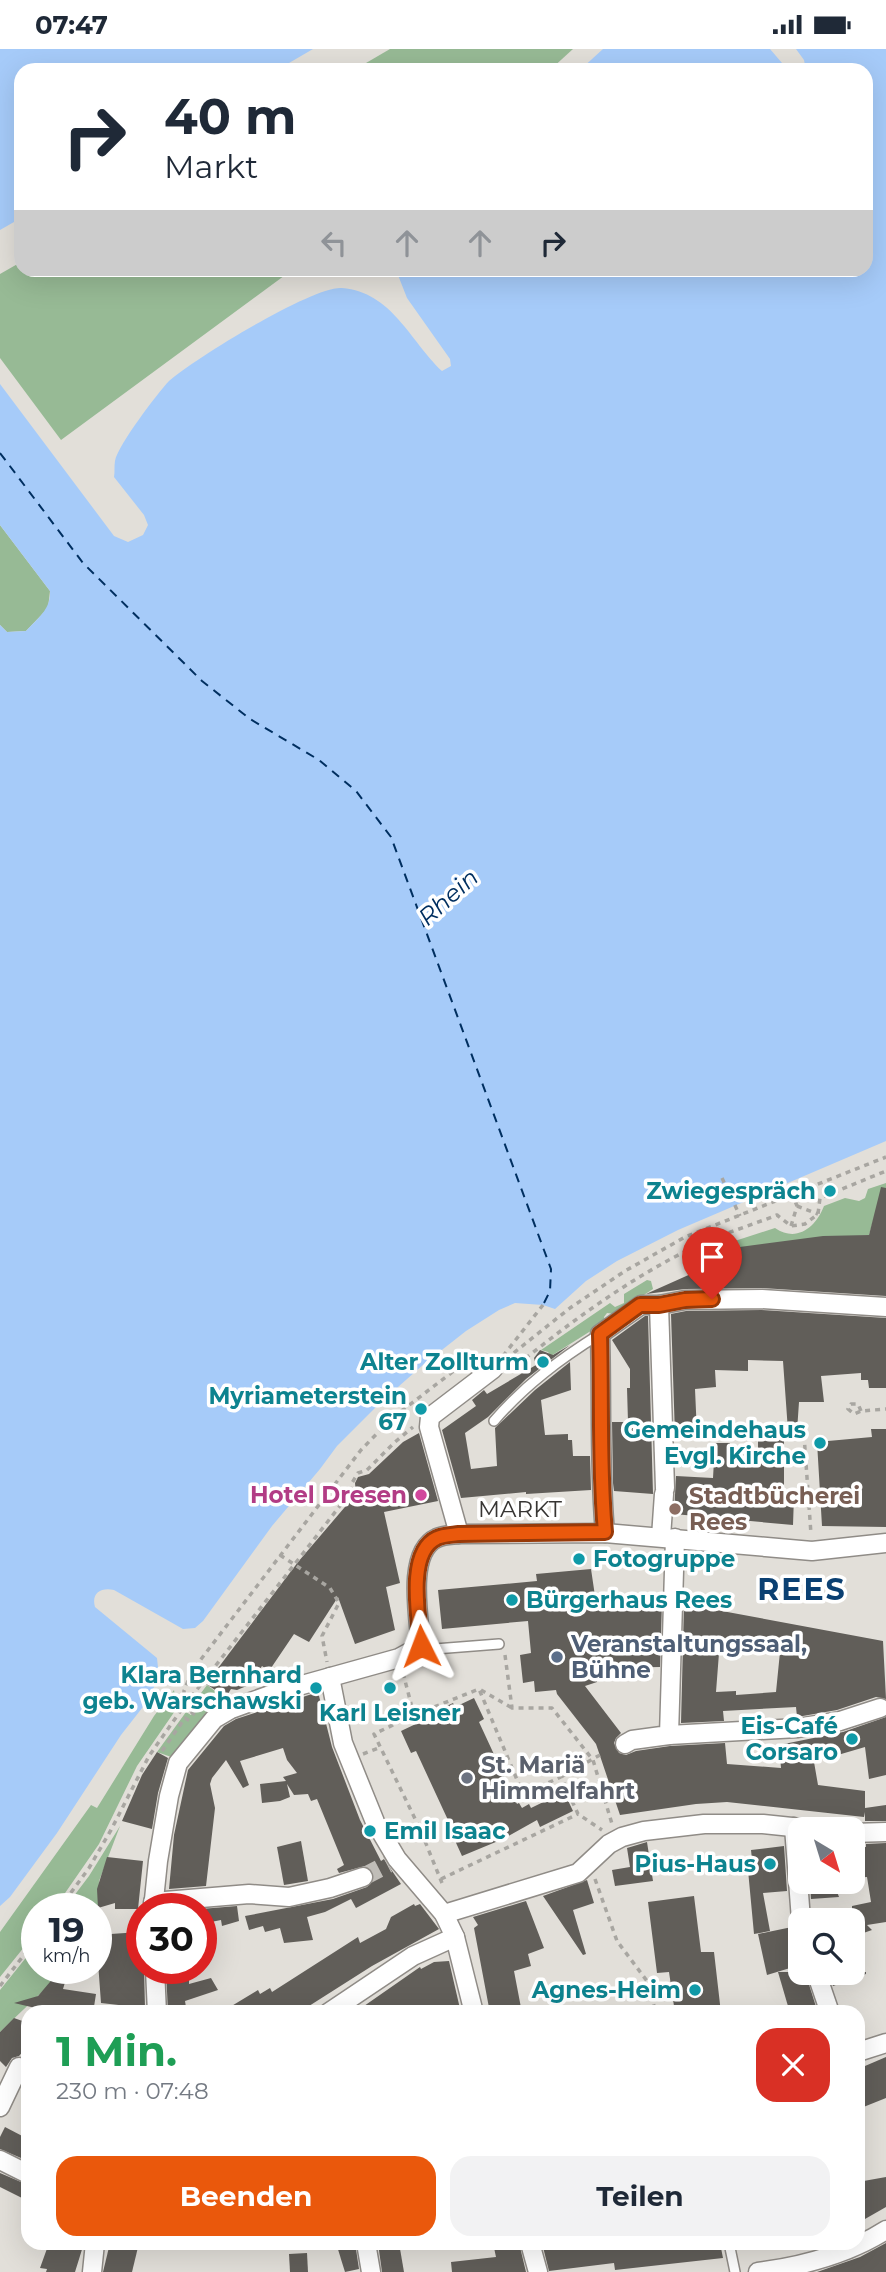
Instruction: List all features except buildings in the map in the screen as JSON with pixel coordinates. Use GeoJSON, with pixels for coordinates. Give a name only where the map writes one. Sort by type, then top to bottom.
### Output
{"type":"FeatureCollection","features":[{"type":"Feature","properties":{"kind":"street"},"geometry":{"type":"LineString","coordinates":[[605,1532],[600,1478],[600,1334],[640,1305],[685,1300],[833,1302],[886,1307]]}},
{"type":"Feature","properties":{"kind":"street"},"geometry":{"type":"LineString","coordinates":[[659,1305],[667,1538],[669,1735]]}},
{"type":"Feature","properties":{"kind":"street"},"geometry":{"type":"LineString","coordinates":[[459,1534],[429,1427],[430,1417],[493,1369]]}},
{"type":"Feature","properties":{"kind":"street","name":"MARKT"},"geometry":{"type":"LineString","coordinates":[[421,1646],[416,1570],[425,1547],[437,1538],[459,1534],[605,1532],[812,1551],[886,1543]]}},
{"type":"Feature","properties":{"kind":"street"},"geometry":{"type":"LineString","coordinates":[[155,1893],[169,1796],[178,1763],[214,1720],[231,1709],[284,1690],[399,1658],[421,1646]]}},
{"type":"Feature","properties":{"kind":"street"},"geometry":{"type":"LineString","coordinates":[[330,1677],[343,1743],[375,1822],[393,1861],[447,1913],[472,2005]]}},
{"type":"Feature","properties":{"kind":"street"},"geometry":{"type":"LineString","coordinates":[[625,1744],[632,1739],[669,1735],[798,1728],[840,1721],[880,1708]]}},
{"type":"Feature","properties":{"kind":"street"},"geometry":{"type":"LineString","coordinates":[[447,1913],[578,1873],[609,1844],[644,1831],[704,1824],[788,1827]]}},
{"type":"Feature","properties":{"kind":"street"},"geometry":{"type":"LineString","coordinates":[[865,1833],[886,1832]]}},
{"type":"Feature","properties":{"kind":"street"},"geometry":{"type":"LineString","coordinates":[[217,1898],[249,1894],[289,1897],[363,1877]]}},
{"type":"Feature","properties":{"kind":"street"},"geometry":{"type":"LineString","coordinates":[[340,2005],[413,1956],[455,1937]]}},
{"type":"Feature","properties":{"kind":"street"},"geometry":{"type":"LineString","coordinates":[[156,1984],[157,2005]]}},
{"type":"Feature","properties":{"kind":"street"},"geometry":{"type":"LineString","coordinates":[[820,1985],[827,2005]]}},
{"type":"Feature","properties":{"kind":"street"},"geometry":{"type":"LineString","coordinates":[[865,2050],[886,2043]]}},
{"type":"Feature","properties":{"kind":"street"},"geometry":{"type":"LineString","coordinates":[[0,2107],[19,2067]]}},
{"type":"Feature","properties":{"kind":"street"},"geometry":{"type":"LineString","coordinates":[[0,2160],[21,2170]]}},
{"type":"Feature","properties":{"kind":"street"},"geometry":{"type":"LineString","coordinates":[[865,2242],[886,2230]]}},
{"type":"Feature","properties":{"kind":"street"},"geometry":{"type":"LineString","coordinates":[[92,2272],[94,2250]]}},
{"type":"Feature","properties":{"kind":"street"},"geometry":{"type":"LineString","coordinates":[[367,2250],[370,2272]]}},
{"type":"Feature","properties":{"kind":"street"},"geometry":{"type":"LineString","coordinates":[[532,2250],[538,2272]]}},
{"type":"Feature","properties":{"kind":"street"},"geometry":{"type":"LineString","coordinates":[[758,2272],[818,2261],[850,2250]]}},
{"type":"Feature","properties":{"kind":"lane"},"geometry":{"type":"LineString","coordinates":[[494,1421],[517,1394],[558,1360],[600,1334]]}},
{"type":"Feature","properties":{"kind":"lane"},"geometry":{"type":"LineString","coordinates":[[421,1646],[435,1649],[499,1644]]}},
{"type":"Feature","properties":{"kind":"lane"},"geometry":{"type":"LineString","coordinates":[[730,2250],[735,2272]]}},
{"type":"Feature","properties":{"kind":"path"},"geometry":{"type":"LineString","coordinates":[[493,1369],[570,1307],[625,1271],[685,1237],[886,1157]]}},
{"type":"Feature","properties":{"kind":"path"},"geometry":{"type":"LineString","coordinates":[[184,1706],[184,1691],[192,1671],[361,1450],[391,1419],[468,1360],[479,1355],[488,1358],[496,1382],[591,1310],[656,1268],[693,1248],[776,1215],[791,1226],[805,1224],[818,1214],[820,1198],[886,1171]]}},
{"type":"Feature","properties":{"kind":"path"},"geometry":{"type":"LineString","coordinates":[[722,1178],[740,1216]]}},
{"type":"Feature","properties":{"kind":"path"},"geometry":{"type":"LineString","coordinates":[[791,1226],[797,1206],[793,1196]]}},
{"type":"Feature","properties":{"kind":"path"},"geometry":{"type":"LineString","coordinates":[[797,1206],[818,1214]]}},
{"type":"Feature","properties":{"kind":"path"},"geometry":{"type":"LineString","coordinates":[[493,1369],[543,1305]]}},
{"type":"Feature","properties":{"kind":"path"},"geometry":{"type":"LineString","coordinates":[[521,1361],[526,1367]]}},
{"type":"Feature","properties":{"kind":"path"},"geometry":{"type":"LineString","coordinates":[[861,1411],[886,1409]]}},
{"type":"Feature","properties":{"kind":"path"},"geometry":{"type":"LineString","coordinates":[[71,1893],[111,1830],[149,1756],[184,1706],[351,1493],[352,1483],[358,1473],[367,1470],[395,1441],[430,1417]]}},
{"type":"Feature","properties":{"kind":"path"},"geometry":{"type":"LineString","coordinates":[[804,1435],[812,1551]]}},
{"type":"Feature","properties":{"kind":"path"},"geometry":{"type":"LineString","coordinates":[[280,1555],[330,1588],[339,1603],[321,1636],[330,1677]]}},
{"type":"Feature","properties":{"kind":"path"},"geometry":{"type":"LineString","coordinates":[[499,1644],[505,1655],[512,1708]]}},
{"type":"Feature","properties":{"kind":"path"},"geometry":{"type":"LineString","coordinates":[[399,1658],[414,1715]]}},
{"type":"Feature","properties":{"kind":"path"},"geometry":{"type":"LineString","coordinates":[[479,1689],[512,1708],[552,1708],[593,1760],[611,1821],[620,1838]]}},
{"type":"Feature","properties":{"kind":"path"},"geometry":{"type":"LineString","coordinates":[[447,1913],[441,1879],[374,1734],[479,1689]]}},
{"type":"Feature","properties":{"kind":"path"},"geometry":{"type":"LineString","coordinates":[[479,1689],[523,1794],[600,1755]]}},
{"type":"Feature","properties":{"kind":"path"},"geometry":{"type":"LineString","coordinates":[[162,1751],[186,1718],[190,1721],[195,1715],[190,1711],[197,1700],[192,1697]]}},
{"type":"Feature","properties":{"kind":"path"},"geometry":{"type":"LineString","coordinates":[[561,1777],[578,1814],[620,1838]]}},
{"type":"Feature","properties":{"kind":"path"},"geometry":{"type":"LineString","coordinates":[[441,1879],[578,1814]]}},
{"type":"Feature","properties":{"kind":"path"},"geometry":{"type":"LineString","coordinates":[[590,1863],[617,1941],[647,1981],[654,2005]]}},
{"type":"Feature","properties":{"kind":"path"},"geometry":{"type":"LineString","coordinates":[[0,1986],[21,1959]]}},
{"type":"Feature","properties":{"kind":"green space"},"geometry":{"type":"Polygon","coordinates":[[[390,49],[573,49],[558,63],[366,63],[390,49]]]}},
{"type":"Feature","properties":{"kind":"green space"},"geometry":{"type":"Polygon","coordinates":[[[14,266],[14,277],[282,277],[61,440],[0,358],[0,274],[14,266]]]}},
{"type":"Feature","properties":{"kind":"green space"},"geometry":{"type":"Polygon","coordinates":[[[0,525],[50,591],[48,608],[26,631],[7,632],[0,625],[0,525]]]}},
{"type":"Feature","properties":{"kind":"green space"},"geometry":{"type":"Polygon","coordinates":[[[886,1183],[886,1193],[878,1204],[869,1235],[704,1251],[775,1228],[791,1234],[805,1231],[816,1220],[824,1206],[845,1198],[859,1201],[865,1198],[868,1189],[886,1183]]]}},
{"type":"Feature","properties":{"kind":"green space"},"geometry":{"type":"Polygon","coordinates":[[[647,1280],[651,1281],[653,1289],[615,1314],[607,1313],[605,1322],[551,1356],[541,1350],[610,1303],[615,1307],[624,1303],[624,1294],[647,1280]]]}},
{"type":"Feature","properties":{"kind":"green space"},"geometry":{"type":"Polygon","coordinates":[[[207,1685],[223,1697],[204,1717],[174,1758],[157,1752],[186,1712],[191,1715],[201,1700],[198,1697],[207,1685]]]}},
{"type":"Feature","properties":{"kind":"green space"},"geometry":{"type":"Polygon","coordinates":[[[174,1690],[177,1708],[137,1766],[99,1844],[65,1893],[28,1893],[91,1805],[97,1808],[154,1716],[174,1690]]]}},
{"type":"Feature","properties":{"kind":"green space"},"geometry":{"type":"Polygon","coordinates":[[[120,1826],[99,1881],[99,1893],[76,1893],[120,1826]]]}},
{"type":"Feature","properties":{"kind":"green space"},"geometry":{"type":"Polygon","coordinates":[[[21,1903],[21,1951],[0,1977],[0,1932],[21,1903]]]}},
{"type":"Feature","properties":{"kind":"green space"},"geometry":{"type":"Polygon","coordinates":[[[21,1964],[21,1984],[49,1984],[28,2005],[21,2005],[21,2012],[0,2032],[0,1990],[21,1964]]]}},
{"type":"Feature","properties":{"kind":"water"},"geometry":{"type":"Polygon","coordinates":[[[0,49],[313,49],[289,63],[14,63],[14,222],[0,230],[0,49]]]}},
{"type":"Feature","properties":{"kind":"water"},"geometry":{"type":"Polygon","coordinates":[[[603,49],[770,49],[782,63],[588,63],[603,49]]]}},
{"type":"Feature","properties":{"kind":"water","name":"Rhein"},"geometry":{"type":"Polygon","coordinates":[[[796,49],[886,49],[886,1141],[678,1230],[617,1261],[586,1281],[555,1309],[543,1305],[515,1303],[466,1331],[381,1402],[337,1446],[195,1628],[183,1629],[114,1590],[105,1589],[98,1592],[94,1598],[95,1607],[157,1658],[159,1677],[146,1703],[121,1735],[57,1833],[10,1897],[0,1906],[0,625],[7,632],[26,631],[46,608],[50,591],[0,525],[0,384],[114,536],[128,542],[143,535],[148,525],[144,515],[114,477],[115,461],[130,432],[156,397],[169,381],[226,342],[306,298],[327,290],[342,288],[359,291],[374,298],[399,320],[442,371],[451,366],[450,359],[407,298],[399,277],[873,277],[873,63],[805,63],[796,49]]]}},
{"type":"Feature","properties":{"kind":"ferry route"},"geometry":{"type":"LineString","coordinates":[[0,453],[83,563],[202,681],[250,719],[319,760],[356,791],[391,837],[551,1269],[550,1291],[543,1305]]}},
{"type":"Feature","properties":{"kind":"tunnel"},"geometry":{"type":"LineString","coordinates":[[363,1877],[388,1864]]}},
{"type":"Feature","properties":{"kind":"place","name":"Zwiegespräch"},"geometry":{"type":"Point","coordinates":[830,1191]}},
{"type":"Feature","properties":{"kind":"place","name":"Alter Zollturm"},"geometry":{"type":"Point","coordinates":[543,1362]}},
{"type":"Feature","properties":{"kind":"place","name":"Myriameterstein 67"},"geometry":{"type":"Point","coordinates":[421,1409]}},
{"type":"Feature","properties":{"kind":"place","name":"Gemeindehaus Evgl. Kirche"},"geometry":{"type":"Point","coordinates":[820,1443]}},
{"type":"Feature","properties":{"kind":"place","name":"Hotel Dresen"},"geometry":{"type":"Point","coordinates":[421,1495]}},
{"type":"Feature","properties":{"kind":"place","name":"Stadtbücherei Rees"},"geometry":{"type":"Point","coordinates":[675,1509]}},
{"type":"Feature","properties":{"kind":"place","name":"Fotogruppe"},"geometry":{"type":"Point","coordinates":[579,1559]}},
{"type":"Feature","properties":{"kind":"place","name":"Bürgerhaus Rees"},"geometry":{"type":"Point","coordinates":[512,1600]}},
{"type":"Feature","properties":{"kind":"place","name":"Veranstaltungssaal, Bühne"},"geometry":{"type":"Point","coordinates":[557,1657]}},
{"type":"Feature","properties":{"kind":"place","name":"Klara Bernhard geb. Warschawski"},"geometry":{"type":"Point","coordinates":[316,1688]}},
{"type":"Feature","properties":{"kind":"place","name":"Karl Leisner"},"geometry":{"type":"Point","coordinates":[390,1688]}},
{"type":"Feature","properties":{"kind":"place","name":"Eis-Café Corsaro"},"geometry":{"type":"Point","coordinates":[852,1739]}},
{"type":"Feature","properties":{"kind":"place","name":"St. Mariä Himmelfahrt"},"geometry":{"type":"Point","coordinates":[467,1778]}},
{"type":"Feature","properties":{"kind":"place","name":"Emil Isaac"},"geometry":{"type":"Point","coordinates":[370,1831]}},
{"type":"Feature","properties":{"kind":"place","name":"Pius-Haus"},"geometry":{"type":"Point","coordinates":[770,1864]}},
{"type":"Feature","properties":{"kind":"place","name":"Agnes-Heim"},"geometry":{"type":"Point","coordinates":[695,1990]}},
{"type":"Feature","properties":{"kind":"district","name":"REES"},"geometry":{"type":"Point","coordinates":[802,1589]}},
{"type":"Feature","properties":{"kind":"route"},"geometry":{"type":"LineString","coordinates":[[421,1646],[416,1570],[425,1547],[437,1538],[459,1534],[605,1532],[600,1478],[600,1334],[640,1305],[712,1299]]}}]}
